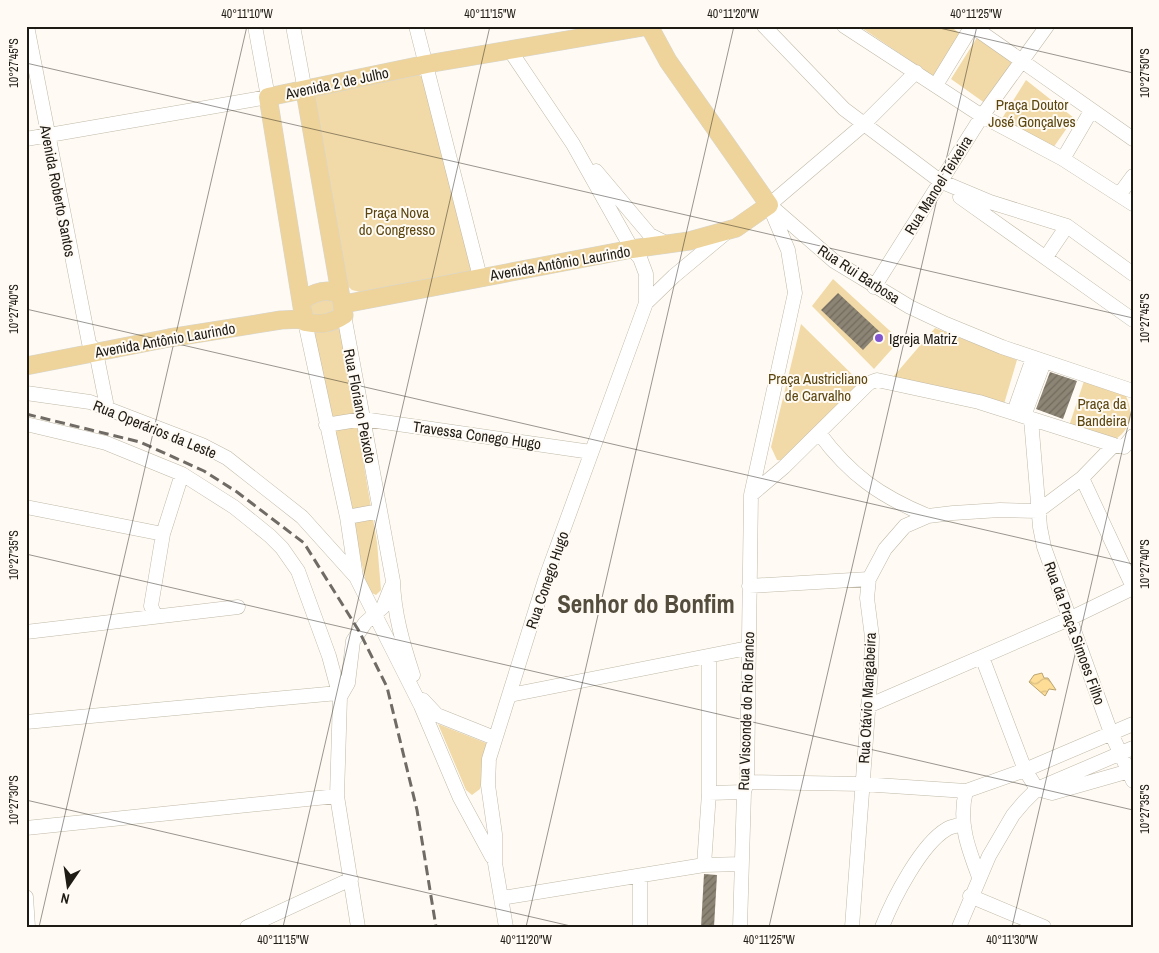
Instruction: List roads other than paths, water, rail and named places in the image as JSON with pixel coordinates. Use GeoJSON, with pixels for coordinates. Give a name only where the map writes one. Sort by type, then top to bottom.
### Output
{"type":"FeatureCollection","features":[{"type":"Feature","properties":{"kind":"main road","name":"Avenida 2 de Julho"},"geometry":{"type":"LineString","coordinates":[[268,97],[305,91],[428,64],[511,52],[648,26]]}},
{"type":"Feature","properties":{"kind":"main road","name":"Rua Rui Barbosa"},"geometry":{"type":"LineString","coordinates":[[648,26],[668,60],[770,205]]}},
{"type":"Feature","properties":{"kind":"main road","name":"Rua Floriano Peixoto"},"geometry":{"type":"LineString","coordinates":[[305,91],[343,305]]}},
{"type":"Feature","properties":{"kind":"main road"},"geometry":{"type":"LineString","coordinates":[[268,97],[303,312],[323,324],[331,322],[343,305],[337,293],[323,291],[303,312]]}},
{"type":"Feature","properties":{"kind":"main road","name":"Avenida Antônio Laurindo"},"geometry":{"type":"LineString","coordinates":[[343,305],[632,249],[670,245],[736,228],[770,205]]}},
{"type":"Feature","properties":{"kind":"main road","name":"Avenida Antônio Laurindo"},"geometry":{"type":"LineString","coordinates":[[26,355],[92,348],[303,312]]}},
{"type":"Feature","properties":{"kind":"main road","name":"Avenida Antônio Laurindo"},"geometry":{"type":"LineString","coordinates":[[26,366],[92,348]]}},
{"type":"Feature","properties":{"kind":"street","name":"Avenida Roberto Santos"},"geometry":{"type":"LineString","coordinates":[[27,26],[47,136],[92,348],[106,402],[105,408]]}},
{"type":"Feature","properties":{"kind":"street"},"geometry":{"type":"LineString","coordinates":[[255,26],[268,97]]}},
{"type":"Feature","properties":{"kind":"street","name":"Rua Floriano Peixoto"},"geometry":{"type":"LineString","coordinates":[[293,26],[305,91]]}},
{"type":"Feature","properties":{"kind":"street"},"geometry":{"type":"LineString","coordinates":[[416,26],[428,64],[480,277]]}},
{"type":"Feature","properties":{"kind":"street"},"geometry":{"type":"LineString","coordinates":[[764,26],[844,109],[862,125],[1133,320]]}},
{"type":"Feature","properties":{"kind":"street"},"geometry":{"type":"LineString","coordinates":[[844,26],[982,116],[1063,159],[1133,204]]}},
{"type":"Feature","properties":{"kind":"street"},"geometry":{"type":"LineString","coordinates":[[936,85],[972,26],[1133,139]]}},
{"type":"Feature","properties":{"kind":"street","name":"Rua Manoel Teixeira"},"geometry":{"type":"LineString","coordinates":[[874,286],[982,116],[1047,26]]}},
{"type":"Feature","properties":{"kind":"street"},"geometry":{"type":"LineString","coordinates":[[511,52],[573,144],[632,249],[640,258],[646,274],[646,303]]}},
{"type":"Feature","properties":{"kind":"street"},"geometry":{"type":"LineString","coordinates":[[770,205],[862,125],[916,72]]}},
{"type":"Feature","properties":{"kind":"street","name":"Avenida 2 de Julho"},"geometry":{"type":"LineString","coordinates":[[26,139],[268,97]]}},
{"type":"Feature","properties":{"kind":"street"},"geometry":{"type":"LineString","coordinates":[[1063,159],[1091,111]]}},
{"type":"Feature","properties":{"kind":"street"},"geometry":{"type":"LineString","coordinates":[[573,144],[650,235],[670,245]]}},
{"type":"Feature","properties":{"kind":"street"},"geometry":{"type":"LineString","coordinates":[[1119,195],[1133,176]]}},
{"type":"Feature","properties":{"kind":"street"},"geometry":{"type":"LineString","coordinates":[[940,181],[990,202],[1067,226],[1133,274]]}},
{"type":"Feature","properties":{"kind":"street","name":"Rua Rui Barbosa"},"geometry":{"type":"LineString","coordinates":[[770,205],[834,261],[874,286],[946,324],[1038,360],[1133,391]]}},
{"type":"Feature","properties":{"kind":"street","name":"Rua Visconde do Rio Branco"},"geometry":{"type":"LineString","coordinates":[[740,927],[741,864],[746,787],[751,495],[795,293],[788,250],[770,205]]}},
{"type":"Feature","properties":{"kind":"street"},"geometry":{"type":"LineString","coordinates":[[1046,257],[1067,226]]}},
{"type":"Feature","properties":{"kind":"street"},"geometry":{"type":"LineString","coordinates":[[646,303],[674,276],[730,230]]}},
{"type":"Feature","properties":{"kind":"street","name":"Rua Conego Hugo"},"geometry":{"type":"LineString","coordinates":[[495,863],[487,772],[494,740],[510,695],[545,580],[646,303]]}},
{"type":"Feature","properties":{"kind":"street","name":"Rua Floriano Peixoto"},"geometry":{"type":"LineString","coordinates":[[343,305],[393,582],[394,605],[402,641],[426,705],[437,715],[492,737],[494,740]]}},
{"type":"Feature","properties":{"kind":"street"},"geometry":{"type":"LineString","coordinates":[[303,312],[347,517],[356,577],[422,706],[460,798],[495,863],[506,927]]}},
{"type":"Feature","properties":{"kind":"street"},"geometry":{"type":"LineString","coordinates":[[1023,416],[1038,360]]}},
{"type":"Feature","properties":{"kind":"street"},"geometry":{"type":"LineString","coordinates":[[751,495],[784,467],[869,383],[882,379],[1126,445]]}},
{"type":"Feature","properties":{"kind":"street","name":"Rua Operários da Leste"},"geometry":{"type":"LineString","coordinates":[[26,393],[90,402],[202,445],[227,458],[302,517],[356,577]]}},
{"type":"Feature","properties":{"kind":"street","name":"Rua da Praça Simoes Filho"},"geometry":{"type":"LineString","coordinates":[[1023,416],[1044,547],[1111,733],[1126,751],[1131,774]]}},
{"type":"Feature","properties":{"kind":"street","name":"Travessa Conego Hugo"},"geometry":{"type":"LineString","coordinates":[[326,425],[363,419],[591,452]]}},
{"type":"Feature","properties":{"kind":"street","name":"Rua Operários da Leste"},"geometry":{"type":"LineString","coordinates":[[26,424],[106,443],[182,474],[234,507],[282,548],[298,571],[306,586],[329,656],[339,695],[337,796],[358,927]]}},
{"type":"Feature","properties":{"kind":"street"},"geometry":{"type":"LineString","coordinates":[[818,432],[829,447],[866,484],[883,495],[928,516]]}},
{"type":"Feature","properties":{"kind":"street"},"geometry":{"type":"LineString","coordinates":[[1038,511],[1126,445]]}},
{"type":"Feature","properties":{"kind":"street"},"geometry":{"type":"LineString","coordinates":[[762,448],[768,460],[784,467]]}},
{"type":"Feature","properties":{"kind":"street"},"geometry":{"type":"LineString","coordinates":[[155,615],[151,606],[163,534],[182,474]]}},
{"type":"Feature","properties":{"kind":"street"},"geometry":{"type":"LineString","coordinates":[[868,706],[1069,619],[1133,587],[1082,478]]}},
{"type":"Feature","properties":{"kind":"street"},"geometry":{"type":"LineString","coordinates":[[26,507],[163,534]]}},
{"type":"Feature","properties":{"kind":"street"},"geometry":{"type":"LineString","coordinates":[[347,517],[380,511]]}},
{"type":"Feature","properties":{"kind":"street","name":"Rua Otávio Mangabeira"},"geometry":{"type":"LineString","coordinates":[[852,927],[872,637],[867,598],[869,579],[885,549],[905,526],[928,516],[982,511],[1038,511]]}},
{"type":"Feature","properties":{"kind":"street"},"geometry":{"type":"LineString","coordinates":[[749,586],[869,579]]}},
{"type":"Feature","properties":{"kind":"street"},"geometry":{"type":"LineString","coordinates":[[26,722],[339,695],[348,683],[353,641],[365,623],[383,607],[393,582]]}},
{"type":"Feature","properties":{"kind":"street"},"geometry":{"type":"LineString","coordinates":[[26,632],[155,615],[238,607]]}},
{"type":"Feature","properties":{"kind":"street"},"geometry":{"type":"LineString","coordinates":[[510,695],[748,648]]}},
{"type":"Feature","properties":{"kind":"street"},"geometry":{"type":"LineString","coordinates":[[704,865],[709,793],[709,656]]}},
{"type":"Feature","properties":{"kind":"street"},"geometry":{"type":"LineString","coordinates":[[982,657],[1025,770],[1037,789],[1052,793],[1131,774]]}},
{"type":"Feature","properties":{"kind":"street"},"geometry":{"type":"LineString","coordinates":[[709,793],[746,787],[862,784],[966,791],[1025,770],[1133,724]]}},
{"type":"Feature","properties":{"kind":"street"},"geometry":{"type":"LineString","coordinates":[[958,927],[988,856],[1013,814],[1037,789],[1126,751]]}},
{"type":"Feature","properties":{"kind":"street"},"geometry":{"type":"LineString","coordinates":[[966,791],[961,817],[962,824],[979,877]]}},
{"type":"Feature","properties":{"kind":"street"},"geometry":{"type":"LineString","coordinates":[[473,821],[489,795]]}},
{"type":"Feature","properties":{"kind":"street"},"geometry":{"type":"LineString","coordinates":[[26,828],[337,796]]}},
{"type":"Feature","properties":{"kind":"street"},"geometry":{"type":"LineString","coordinates":[[882,927],[905,879],[932,841],[948,829],[962,824]]}},
{"type":"Feature","properties":{"kind":"street"},"geometry":{"type":"LineString","coordinates":[[502,898],[640,877],[704,865],[741,864]]}},
{"type":"Feature","properties":{"kind":"street"},"geometry":{"type":"LineString","coordinates":[[640,877],[640,927]]}},
{"type":"Feature","properties":{"kind":"street"},"geometry":{"type":"LineString","coordinates":[[247,927],[351,879]]}},
{"type":"Feature","properties":{"kind":"street"},"geometry":{"type":"LineString","coordinates":[[970,896],[1044,927]]}},
{"type":"Feature","properties":{"kind":"street"},"geometry":{"type":"LineString","coordinates":[[26,897],[28,927]]}},
{"type":"Feature","properties":{"kind":"street"},"geometry":{"type":"LineString","coordinates":[[273,927],[303,901]]}},
{"type":"Feature","properties":{"kind":"water"},"geometry":{"type":"Polygon","coordinates":[[[1042,673],[1044,678],[1048,678],[1056,690],[1049,689],[1045,696],[1029,682],[1034,675],[1042,673]]]}},
{"type":"Feature","properties":{"kind":"railway"},"geometry":{"type":"LineString","coordinates":[[26,414],[140,442],[204,471],[237,492],[304,543],[359,631],[387,687],[417,810],[436,927]]}},
{"type":"Feature","properties":{"kind":"place","name":"Igreja Matriz"},"geometry":{"type":"Point","coordinates":[879,338]}},
{"type":"Feature","properties":{"kind":"district","name":"Senhor do Bonfim"},"geometry":{"type":"Point","coordinates":[646,604]}},
{"type":"Feature","properties":{"kind":"park label","name":"Praça Doutor José Gonçalves"},"geometry":{"type":"Point","coordinates":[1032,112]}},
{"type":"Feature","properties":{"kind":"park label","name":"Praça Nova do Congresso"},"geometry":{"type":"Point","coordinates":[397,220]}},
{"type":"Feature","properties":{"kind":"park label","name":"Praça Austricliano de Carvalho"},"geometry":{"type":"Point","coordinates":[818,386]}},
{"type":"Feature","properties":{"kind":"park label","name":"Praça da Bandeira"},"geometry":{"type":"Point","coordinates":[1102,412]}}]}
